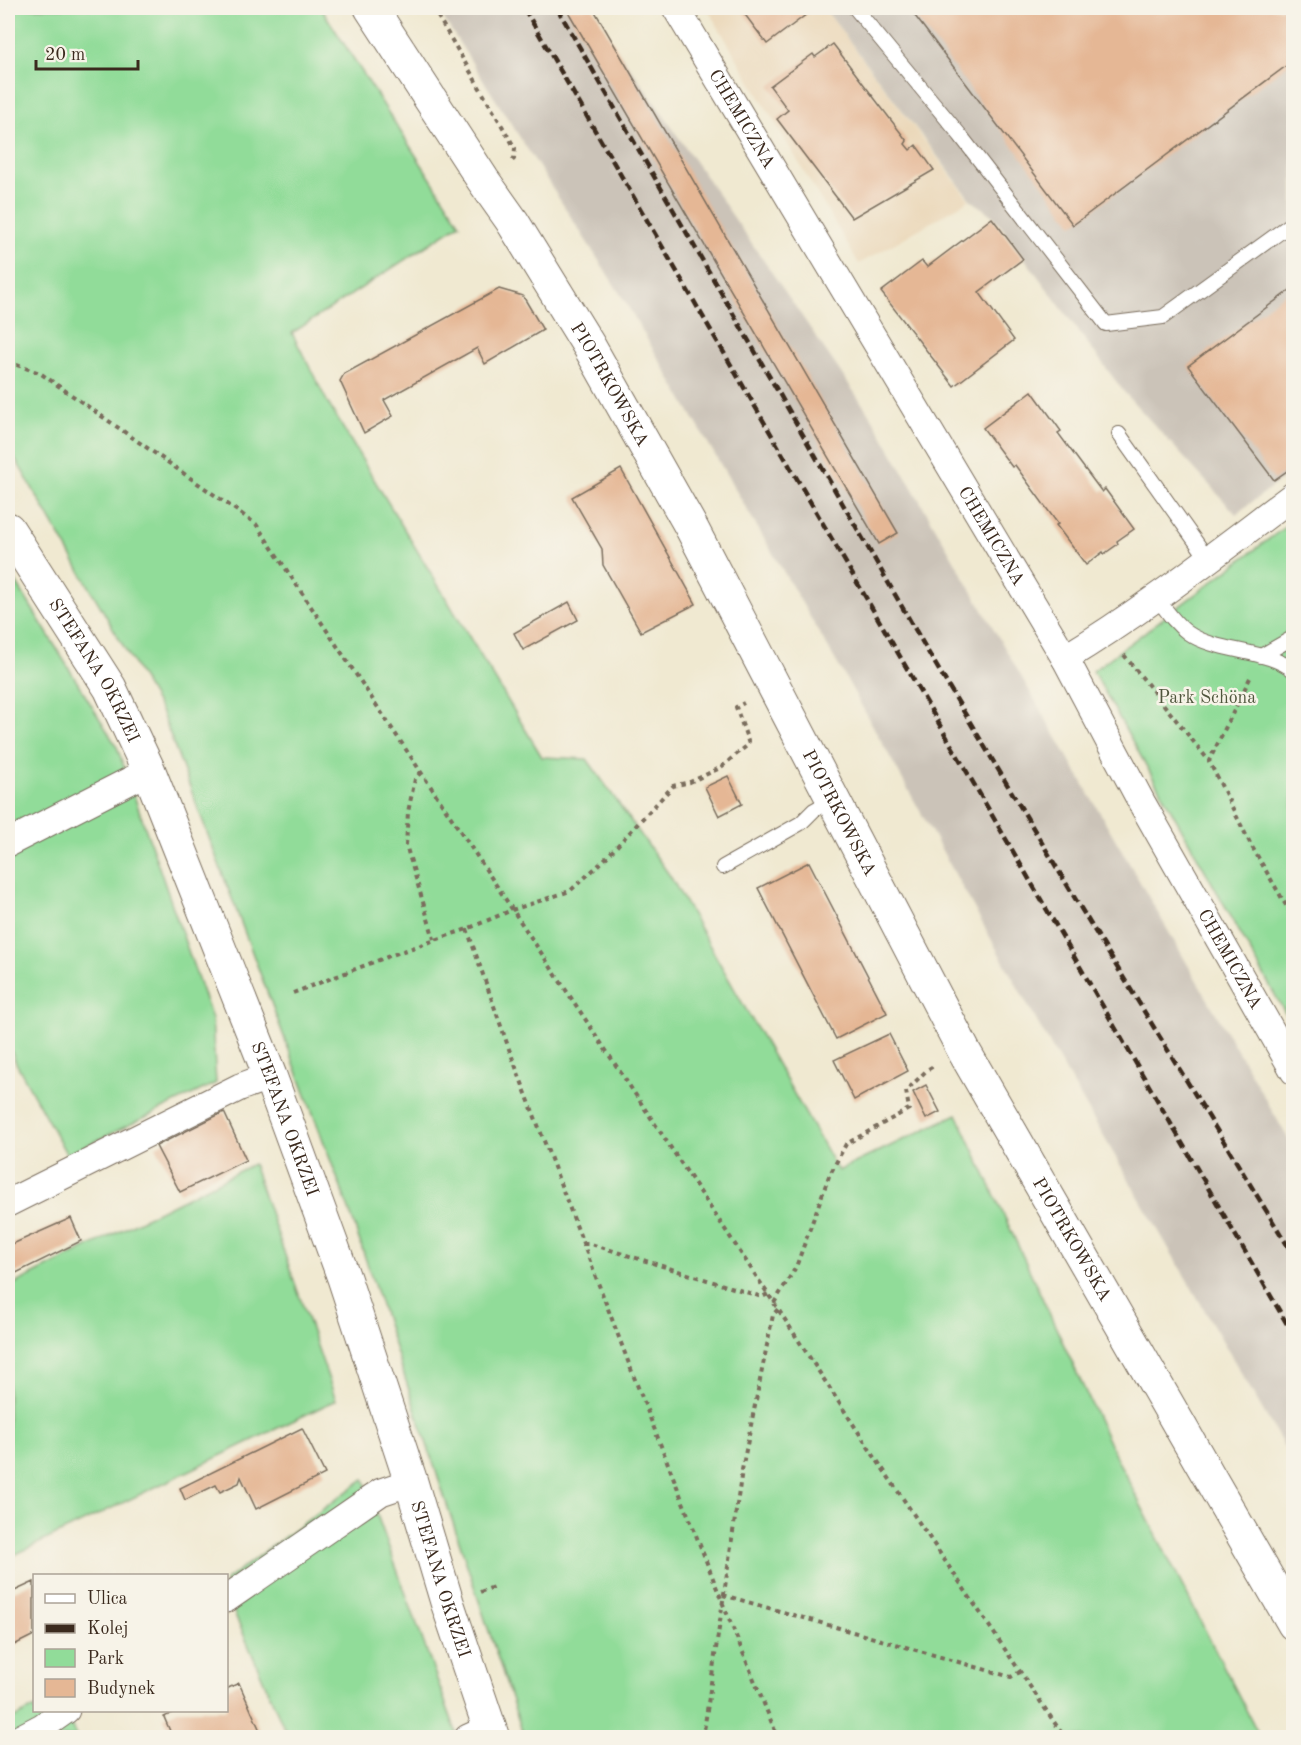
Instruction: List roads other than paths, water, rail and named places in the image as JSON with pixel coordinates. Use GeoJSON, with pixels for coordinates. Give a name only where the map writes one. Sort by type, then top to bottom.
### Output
{"type":"FeatureCollection","features":[{"type":"Feature","properties":{"kind":"street","name":"PIOTRKOWSKA"},"geometry":{"type":"LineString","coordinates":[[371,8],[483,180],[513,221],[589,346],[685,515],[962,1048],[1293,1624]]}},
{"type":"Feature","properties":{"kind":"street","name":"CHEMICZNA"},"geometry":{"type":"LineString","coordinates":[[676,8],[1065,658],[1143,806],[1293,1071]]}},
{"type":"Feature","properties":{"kind":"street"},"geometry":{"type":"LineString","coordinates":[[1065,658],[1109,632],[1293,495]]}},
{"type":"Feature","properties":{"kind":"street","name":"STEFANA OKRZEI"},"geometry":{"type":"LineString","coordinates":[[8,529],[110,688],[149,771],[270,1076],[344,1278],[411,1482],[483,1734]]}},
{"type":"Feature","properties":{"kind":"street"},"geometry":{"type":"LineString","coordinates":[[8,843],[149,771]]}},
{"type":"Feature","properties":{"kind":"street"},"geometry":{"type":"LineString","coordinates":[[8,1203],[240,1087],[270,1076]]}},
{"type":"Feature","properties":{"kind":"street"},"geometry":{"type":"LineString","coordinates":[[228,1598],[381,1492],[411,1482]]}},
{"type":"Feature","properties":{"kind":"street"},"geometry":{"type":"LineString","coordinates":[[21,1737],[42,1727],[63,1712]]}},
{"type":"Feature","properties":{"kind":"lane"},"geometry":{"type":"LineString","coordinates":[[855,8],[960,135],[1106,324],[1163,317],[1293,222]]}},
{"type":"Feature","properties":{"kind":"lane"},"geometry":{"type":"LineString","coordinates":[[1119,434],[1208,560]]}},
{"type":"Feature","properties":{"kind":"lane"},"geometry":{"type":"LineString","coordinates":[[1156,598],[1175,622],[1188,633],[1206,643],[1261,656],[1293,671]]}},
{"type":"Feature","properties":{"kind":"lane"},"geometry":{"type":"LineString","coordinates":[[1261,656],[1293,637]]}},
{"type":"Feature","properties":{"kind":"lane"},"geometry":{"type":"LineString","coordinates":[[723,867],[801,823],[814,810],[832,800]]}},
{"type":"Feature","properties":{"kind":"railway"},"geometry":{"type":"LineString","coordinates":[[524,8],[1294,1336]]}},
{"type":"Feature","properties":{"kind":"railway"},"geometry":{"type":"LineString","coordinates":[[557,8],[927,650],[1082,910],[1294,1256]]}},
{"type":"Feature","properties":{"kind":"park label","name":"Park Schöna"},"geometry":{"type":"Point","coordinates":[1207,697]}}]}
